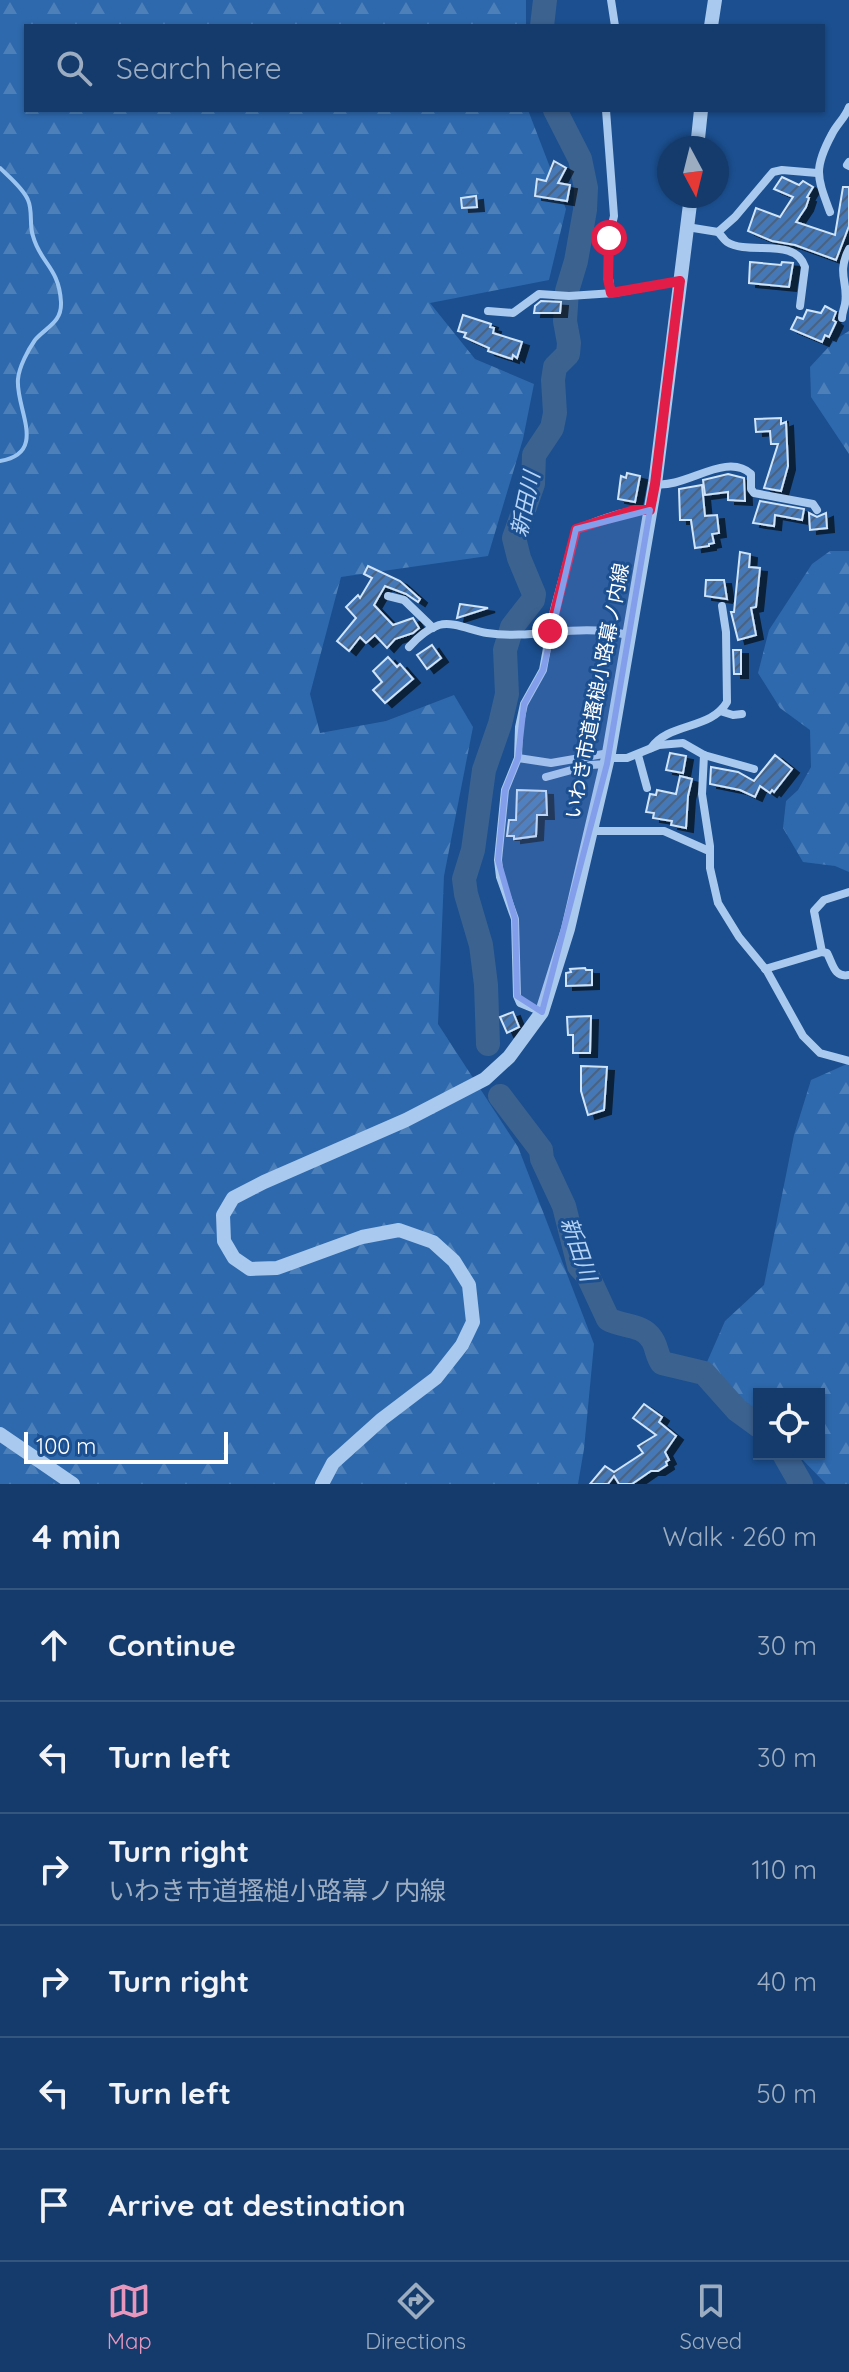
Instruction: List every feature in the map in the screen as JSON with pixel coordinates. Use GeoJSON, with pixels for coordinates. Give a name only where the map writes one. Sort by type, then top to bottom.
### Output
{"type":"FeatureCollection","features":[{"type":"Feature","properties":{"kind":"street"},"geometry":{"type":"LineString","coordinates":[[611,0],[615,24]]}},
{"type":"Feature","properties":{"kind":"street"},"geometry":{"type":"LineString","coordinates":[[711,24],[715,0]]}},
{"type":"Feature","properties":{"kind":"street"},"geometry":{"type":"LineString","coordinates":[[830,212],[817,173],[834,130],[844,120],[849,107]]}},
{"type":"Feature","properties":{"kind":"street"},"geometry":{"type":"LineString","coordinates":[[606,112],[614,216],[608,258],[611,293]]}},
{"type":"Feature","properties":{"kind":"street"},"geometry":{"type":"LineString","coordinates":[[698,136],[701,112]]}},
{"type":"Feature","properties":{"kind":"street"},"geometry":{"type":"LineString","coordinates":[[718,232],[773,172],[817,173]]}},
{"type":"Feature","properties":{"kind":"street","name":"いわき市道搔槌小路幕ノ内線"},"geometry":{"type":"LineString","coordinates":[[322,1484],[333,1463],[382,1419],[436,1378],[462,1345],[473,1322],[469,1285],[454,1261],[433,1242],[399,1230],[362,1237],[277,1268],[250,1269],[234,1258],[224,1241],[223,1215],[233,1198],[406,1120],[485,1079],[509,1057],[542,1012],[568,929],[608,758],[655,484],[689,208]]}},
{"type":"Feature","properties":{"kind":"street"},"geometry":{"type":"LineString","coordinates":[[687,227],[718,232],[726,242],[797,255],[805,267],[800,306]]}},
{"type":"Feature","properties":{"kind":"street"},"geometry":{"type":"LineString","coordinates":[[842,318],[841,311],[845,305],[842,268],[849,251]]}},
{"type":"Feature","properties":{"kind":"street"},"geometry":{"type":"LineString","coordinates":[[488,311],[513,313],[534,295],[611,293],[680,281]]}},
{"type":"Feature","properties":{"kind":"street"},"geometry":{"type":"LineString","coordinates":[[655,484],[672,485],[713,468],[738,467],[751,474],[754,493],[813,504],[817,510]]}},
{"type":"Feature","properties":{"kind":"street"},"geometry":{"type":"LineString","coordinates":[[542,1012],[520,1003],[517,996],[515,919],[500,877],[498,860],[505,790],[518,758],[519,727],[524,704],[543,670],[576,529],[634,510],[650,510]]}},
{"type":"Feature","properties":{"kind":"street"},"geometry":{"type":"LineString","coordinates":[[388,596],[404,600],[433,628]]}},
{"type":"Feature","properties":{"kind":"street"},"geometry":{"type":"LineString","coordinates":[[651,748],[670,732],[710,718],[727,702],[726,632],[722,606]]}},
{"type":"Feature","properties":{"kind":"street"},"geometry":{"type":"LineString","coordinates":[[409,647],[417,637],[433,628],[450,624],[504,634],[577,628],[628,635]]}},
{"type":"Feature","properties":{"kind":"street"},"geometry":{"type":"LineString","coordinates":[[720,711],[742,714]]}},
{"type":"Feature","properties":{"kind":"street"},"geometry":{"type":"LineString","coordinates":[[518,758],[551,763],[627,758],[669,743],[683,743],[704,755],[754,769]]}},
{"type":"Feature","properties":{"kind":"street"},"geometry":{"type":"LineString","coordinates":[[638,755],[647,788]]}},
{"type":"Feature","properties":{"kind":"street"},"geometry":{"type":"LineString","coordinates":[[704,755],[702,788],[713,888],[718,903],[765,969],[803,1036],[816,1050],[849,1061]]}},
{"type":"Feature","properties":{"kind":"street"},"geometry":{"type":"LineString","coordinates":[[546,777],[608,758]]}},
{"type":"Feature","properties":{"kind":"street"},"geometry":{"type":"LineString","coordinates":[[591,831],[664,831],[709,851]]}},
{"type":"Feature","properties":{"kind":"street"},"geometry":{"type":"LineString","coordinates":[[822,952],[816,907],[824,900],[849,892]]}},
{"type":"Feature","properties":{"kind":"street"},"geometry":{"type":"LineString","coordinates":[[765,969],[822,952],[827,953],[837,973],[849,975]]}},
{"type":"Feature","properties":{"kind":"street"},"geometry":{"type":"LineString","coordinates":[[0,1434],[73,1484]]}},
{"type":"Feature","properties":{"kind":"highlighted area"},"geometry":{"type":"Polygon","coordinates":[[[650,510],[607,764],[542,1012],[517,996],[515,919],[498,860],[505,790],[518,758],[524,704],[543,670],[576,529],[650,510]]]}},
{"type":"Feature","properties":{"kind":"green space"},"geometry":{"type":"Polygon","coordinates":[[[0,0],[526,0],[526,24],[24,24],[24,112],[529,112],[566,209],[549,280],[430,303],[475,359],[534,384],[523,439],[488,556],[341,577],[310,694],[320,733],[386,721],[454,695],[473,727],[444,876],[438,1024],[518,1147],[594,1344],[578,1484],[0,1484],[0,0]]]}},
{"type":"Feature","properties":{"kind":"green space"},"geometry":{"type":"Polygon","coordinates":[[[849,331],[849,454],[811,397],[810,367],[836,339],[849,331]]]}},
{"type":"Feature","properties":{"kind":"green space"},"geometry":{"type":"Polygon","coordinates":[[[830,551],[849,551],[849,872],[835,866],[803,862],[783,828],[786,801],[798,790],[811,767],[810,730],[780,708],[758,673],[769,630],[812,564],[830,551]]]}},
{"type":"Feature","properties":{"kind":"green space"},"geometry":{"type":"Polygon","coordinates":[[[849,1063],[849,1484],[826,1484],[803,1460],[825,1460],[825,1388],[753,1388],[753,1412],[725,1386],[707,1362],[725,1321],[764,1285],[794,1135],[811,1080],[849,1063]]]}},
{"type":"Feature","properties":{"kind":"building"},"geometry":{"type":"Polygon","coordinates":[[[554,161],[566,168],[558,183],[570,185],[567,201],[535,196],[537,179],[546,181],[554,161]]]}},
{"type":"Feature","properties":{"kind":"building"},"geometry":{"type":"Polygon","coordinates":[[[782,177],[799,185],[803,181],[813,187],[806,207],[796,222],[835,235],[843,187],[849,187],[849,226],[836,260],[748,231],[756,208],[780,217],[793,197],[774,189],[782,177]]]}},
{"type":"Feature","properties":{"kind":"building"},"geometry":{"type":"Polygon","coordinates":[[[476,196],[477,207],[462,208],[461,198],[476,196]]]}},
{"type":"Feature","properties":{"kind":"building"},"geometry":{"type":"Polygon","coordinates":[[[750,262],[793,263],[789,287],[749,283],[750,262]]]}},
{"type":"Feature","properties":{"kind":"building"},"geometry":{"type":"Polygon","coordinates":[[[541,301],[561,302],[560,313],[534,313],[535,306],[541,301]]]}},
{"type":"Feature","properties":{"kind":"building"},"geometry":{"type":"Polygon","coordinates":[[[825,306],[836,312],[833,320],[836,322],[829,337],[825,335],[822,342],[791,329],[797,317],[803,319],[807,310],[821,313],[825,306]]]}},
{"type":"Feature","properties":{"kind":"building"},"geometry":{"type":"Polygon","coordinates":[[[463,315],[491,324],[493,333],[522,342],[517,358],[488,351],[489,348],[464,337],[466,333],[458,331],[463,315]]]}},
{"type":"Feature","properties":{"kind":"building"},"geometry":{"type":"Polygon","coordinates":[[[781,418],[781,424],[786,422],[788,466],[781,491],[764,488],[778,444],[771,444],[770,431],[756,432],[755,419],[781,418]]]}},
{"type":"Feature","properties":{"kind":"building"},"geometry":{"type":"Polygon","coordinates":[[[627,473],[640,476],[635,502],[618,499],[621,476],[626,478],[627,473]]]}},
{"type":"Feature","properties":{"kind":"building"},"geometry":{"type":"Polygon","coordinates":[[[728,474],[744,478],[745,501],[728,500],[728,492],[705,495],[703,480],[728,474]]]}},
{"type":"Feature","properties":{"kind":"building"},"geometry":{"type":"Polygon","coordinates":[[[702,485],[705,516],[717,515],[719,533],[712,534],[714,543],[695,548],[691,520],[680,520],[679,489],[702,485]]]}},
{"type":"Feature","properties":{"kind":"building"},"geometry":{"type":"Polygon","coordinates":[[[760,501],[804,509],[802,520],[775,515],[774,526],[753,523],[760,501]]]}},
{"type":"Feature","properties":{"kind":"building"},"geometry":{"type":"Polygon","coordinates":[[[809,513],[817,517],[826,513],[827,528],[810,530],[809,513]]]}},
{"type":"Feature","properties":{"kind":"building"},"geometry":{"type":"Polygon","coordinates":[[[740,552],[750,554],[749,567],[760,568],[756,607],[751,608],[756,635],[738,640],[731,612],[734,612],[740,552]]]}},
{"type":"Feature","properties":{"kind":"building"},"geometry":{"type":"Polygon","coordinates":[[[368,566],[400,581],[420,599],[418,602],[385,586],[374,605],[393,625],[413,618],[419,628],[395,639],[387,648],[375,635],[366,643],[360,637],[349,651],[337,641],[356,618],[346,607],[358,595],[360,598],[372,578],[364,574],[368,566]]]}},
{"type":"Feature","properties":{"kind":"building"},"geometry":{"type":"Polygon","coordinates":[[[706,580],[724,580],[727,599],[705,596],[706,580]]]}},
{"type":"Feature","properties":{"kind":"building"},"geometry":{"type":"Polygon","coordinates":[[[460,604],[488,608],[457,618],[460,604]]]}},
{"type":"Feature","properties":{"kind":"building"},"geometry":{"type":"Polygon","coordinates":[[[432,645],[441,658],[427,669],[417,655],[432,645]]]}},
{"type":"Feature","properties":{"kind":"building"},"geometry":{"type":"Polygon","coordinates":[[[733,650],[741,650],[741,674],[734,674],[733,650]]]}},
{"type":"Feature","properties":{"kind":"building"},"geometry":{"type":"Polygon","coordinates":[[[388,657],[397,667],[400,664],[413,679],[385,703],[373,690],[382,682],[373,671],[388,657]]]}},
{"type":"Feature","properties":{"kind":"building"},"geometry":{"type":"Polygon","coordinates":[[[670,753],[686,756],[683,773],[666,770],[670,753]]]}},
{"type":"Feature","properties":{"kind":"building"},"geometry":{"type":"Polygon","coordinates":[[[775,755],[792,769],[774,792],[772,790],[770,793],[760,786],[755,797],[740,790],[710,784],[711,767],[738,772],[754,781],[775,755]]]}},
{"type":"Feature","properties":{"kind":"building"},"geometry":{"type":"Polygon","coordinates":[[[680,776],[692,779],[686,828],[671,825],[672,821],[653,818],[654,813],[646,812],[650,794],[656,795],[657,790],[676,794],[680,776]]]}},
{"type":"Feature","properties":{"kind":"building"},"geometry":{"type":"Polygon","coordinates":[[[517,790],[546,791],[547,815],[537,815],[536,836],[514,839],[514,836],[507,836],[509,820],[516,820],[517,790]]]}},
{"type":"Feature","properties":{"kind":"building"},"geometry":{"type":"Polygon","coordinates":[[[570,969],[592,970],[592,985],[566,986],[566,973],[571,972],[570,969]]]}},
{"type":"Feature","properties":{"kind":"building"},"geometry":{"type":"Polygon","coordinates":[[[513,1012],[519,1027],[507,1033],[500,1017],[513,1012]]]}},
{"type":"Feature","properties":{"kind":"building"},"geometry":{"type":"Polygon","coordinates":[[[591,1016],[590,1053],[573,1053],[573,1035],[568,1035],[567,1017],[591,1016]]]}},
{"type":"Feature","properties":{"kind":"building"},"geometry":{"type":"Polygon","coordinates":[[[581,1066],[607,1067],[604,1110],[588,1115],[581,1091],[581,1066]]]}},
{"type":"Feature","properties":{"kind":"building"},"geometry":{"type":"Polygon","coordinates":[[[644,1404],[662,1417],[659,1422],[676,1436],[665,1452],[669,1460],[667,1465],[632,1484],[619,1484],[614,1476],[608,1484],[590,1484],[605,1466],[614,1472],[643,1453],[638,1446],[656,1435],[633,1418],[644,1404]]]}},
{"type":"Feature","properties":{"kind":"waterway","name":"新田川"},"geometry":{"type":"LineString","coordinates":[[542,24],[545,0]]}},
{"type":"Feature","properties":{"kind":"waterway","name":"新田川"},"geometry":{"type":"LineString","coordinates":[[488,1044],[481,945],[464,879],[473,850],[484,770],[507,694],[505,650],[512,627],[533,600],[534,594],[514,538],[533,484],[534,455],[552,428],[555,413],[553,380],[555,367],[568,354],[565,321],[567,291],[585,210],[586,188],[580,159],[556,112]]}},
{"type":"Feature","properties":{"kind":"waterway"},"geometry":{"type":"LineString","coordinates":[[0,168],[28,200],[33,236],[57,281],[61,302],[59,315],[35,340],[19,374],[18,391],[26,428],[23,449],[15,456],[0,461]]}},
{"type":"Feature","properties":{"kind":"waterway","name":"新田川"},"geometry":{"type":"LineString","coordinates":[[500,1096],[541,1150],[542,1159],[564,1206],[579,1266],[588,1276],[608,1319],[647,1333],[662,1363],[704,1373],[737,1410],[753,1422]]}},
{"type":"Feature","properties":{"kind":"waterway","name":"新田川"},"geometry":{"type":"LineString","coordinates":[[787,1460],[801,1484]]}},
{"type":"Feature","properties":{"kind":"route"},"geometry":{"type":"LineString","coordinates":[[550,631],[576,529],[618,514],[650,510],[655,484],[680,281],[611,293],[608,279],[609,238]]}}]}
